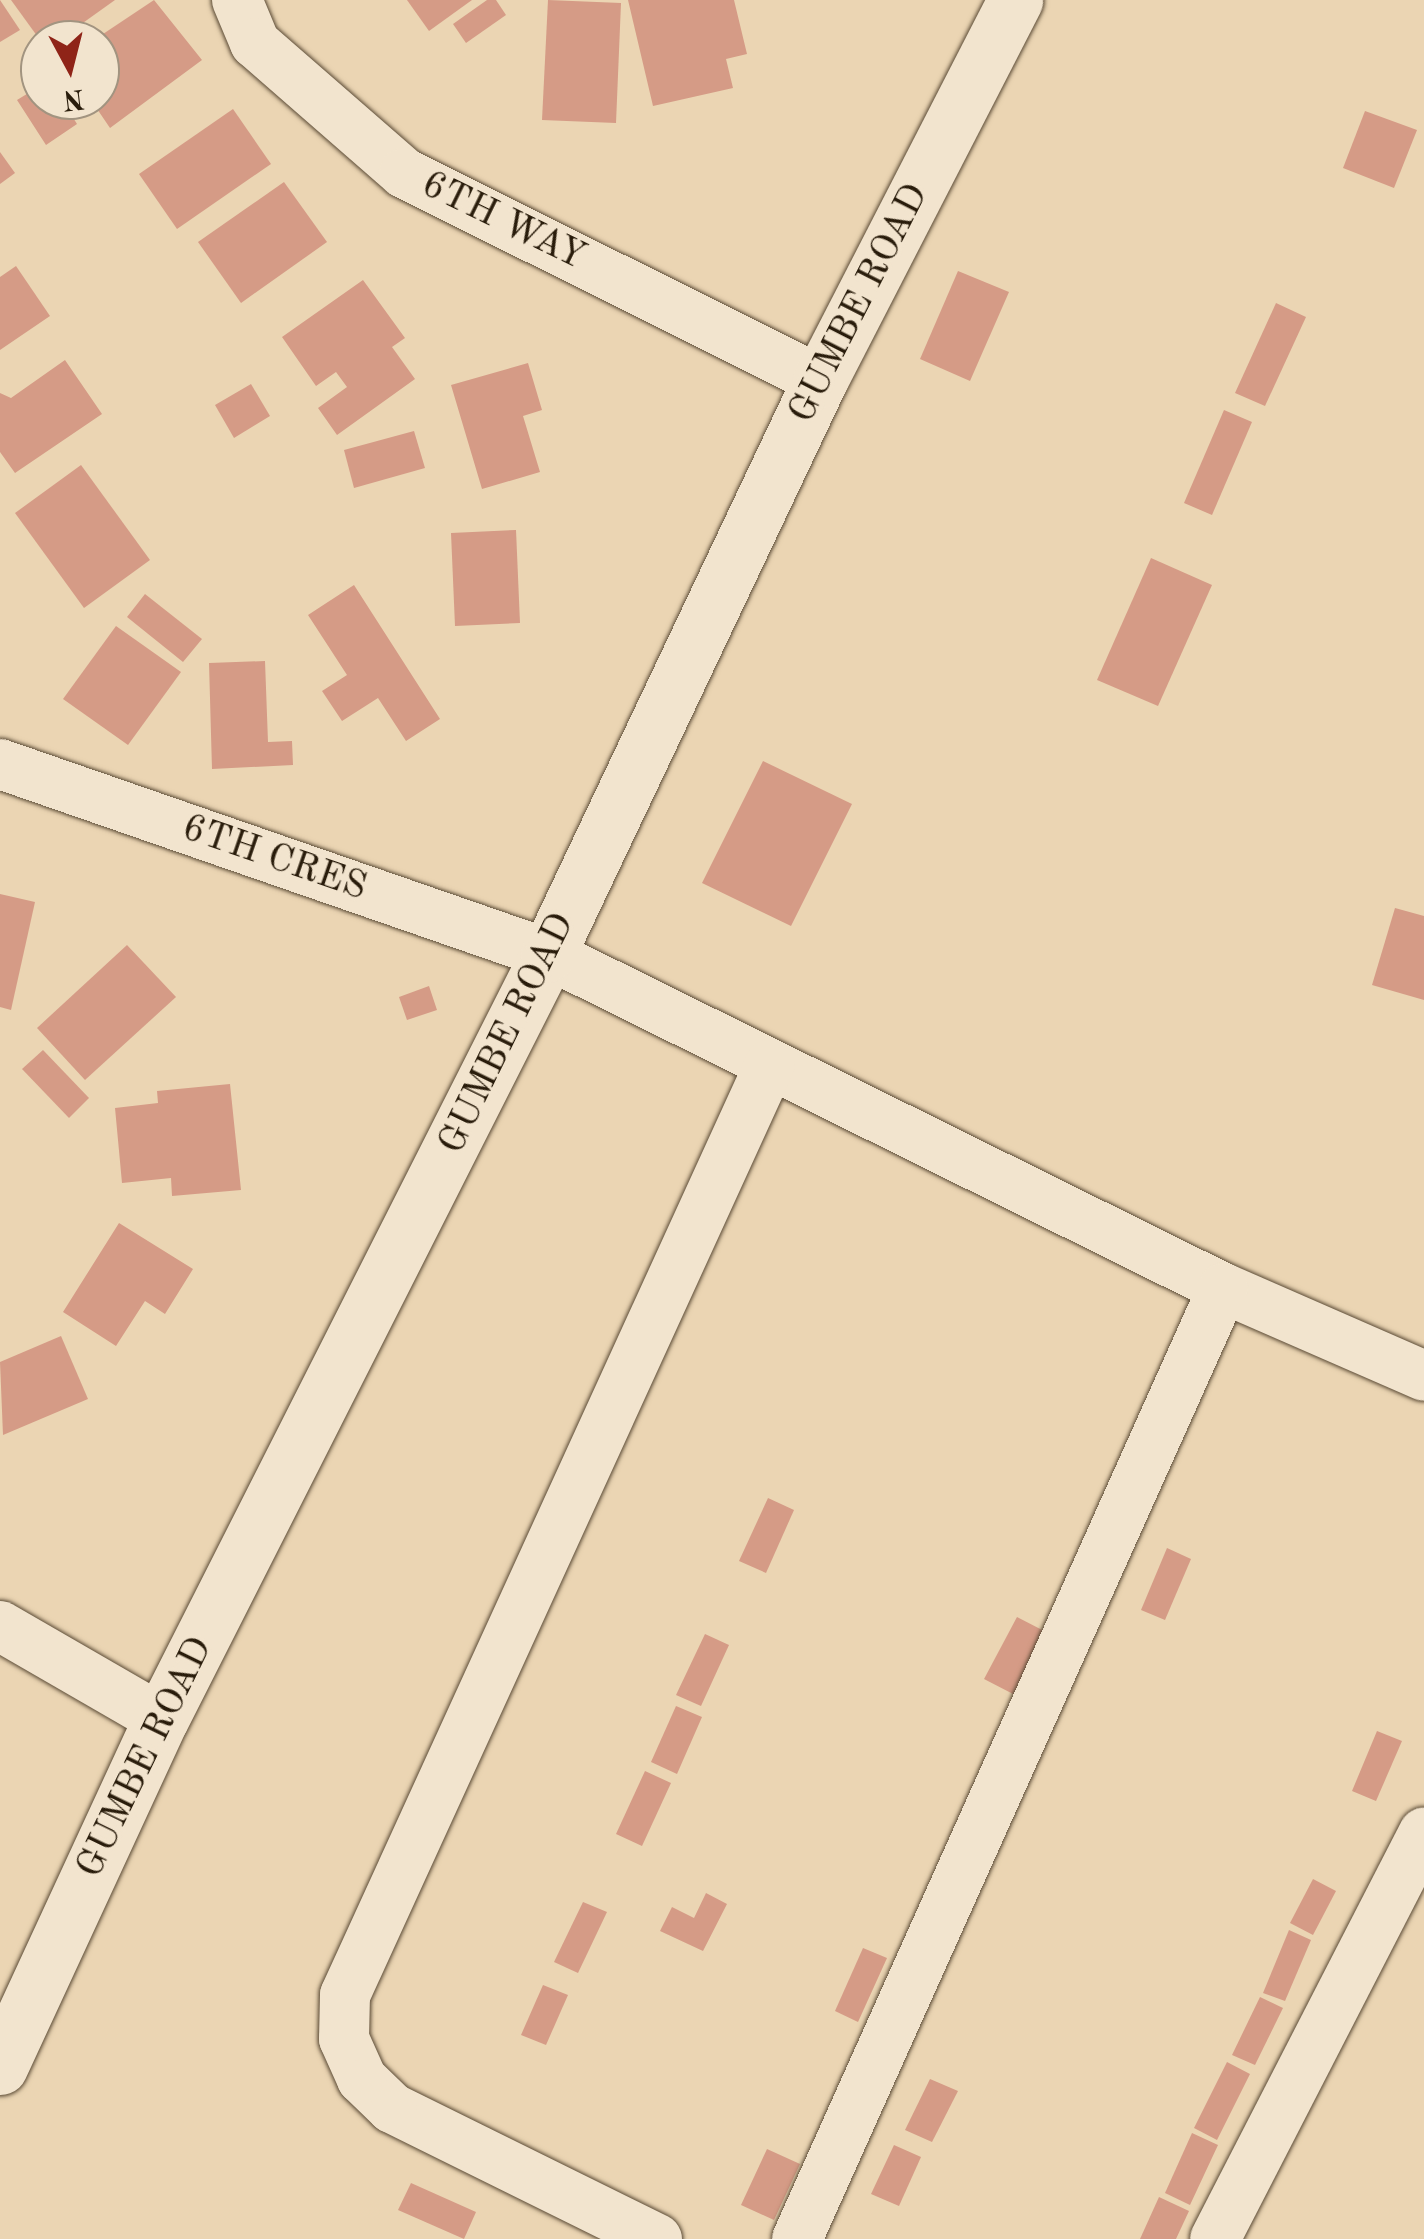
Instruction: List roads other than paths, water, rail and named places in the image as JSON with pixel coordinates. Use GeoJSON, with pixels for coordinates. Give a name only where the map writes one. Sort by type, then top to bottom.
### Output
{"type":"FeatureCollection","features":[{"type":"Feature","properties":{"kind":"street","name":"6TH WAY"},"geometry":{"type":"LineString","coordinates":[[237,0],[255,43],[404,174],[820,380]]}},
{"type":"Feature","properties":{"kind":"street","name":"GUMBE ROAD"},"geometry":{"type":"LineString","coordinates":[[0,2067],[162,1719],[548,954],[820,380],[1015,0]]}},
{"type":"Feature","properties":{"kind":"street","name":"6TH CRES"},"geometry":{"type":"LineString","coordinates":[[0,764],[548,954],[1224,1288],[1424,1376]]}},
{"type":"Feature","properties":{"kind":"street"},"geometry":{"type":"LineString","coordinates":[[657,2239],[392,2108],[362,2079],[344,2040],[346,1994],[770,1064]]}},
{"type":"Feature","properties":{"kind":"street"},"geometry":{"type":"LineString","coordinates":[[797,2239],[1224,1288]]}},
{"type":"Feature","properties":{"kind":"street"},"geometry":{"type":"LineString","coordinates":[[0,1626],[162,1719]]}},
{"type":"Feature","properties":{"kind":"street"},"geometry":{"type":"LineString","coordinates":[[1214,2239],[1424,1833]]}}]}
